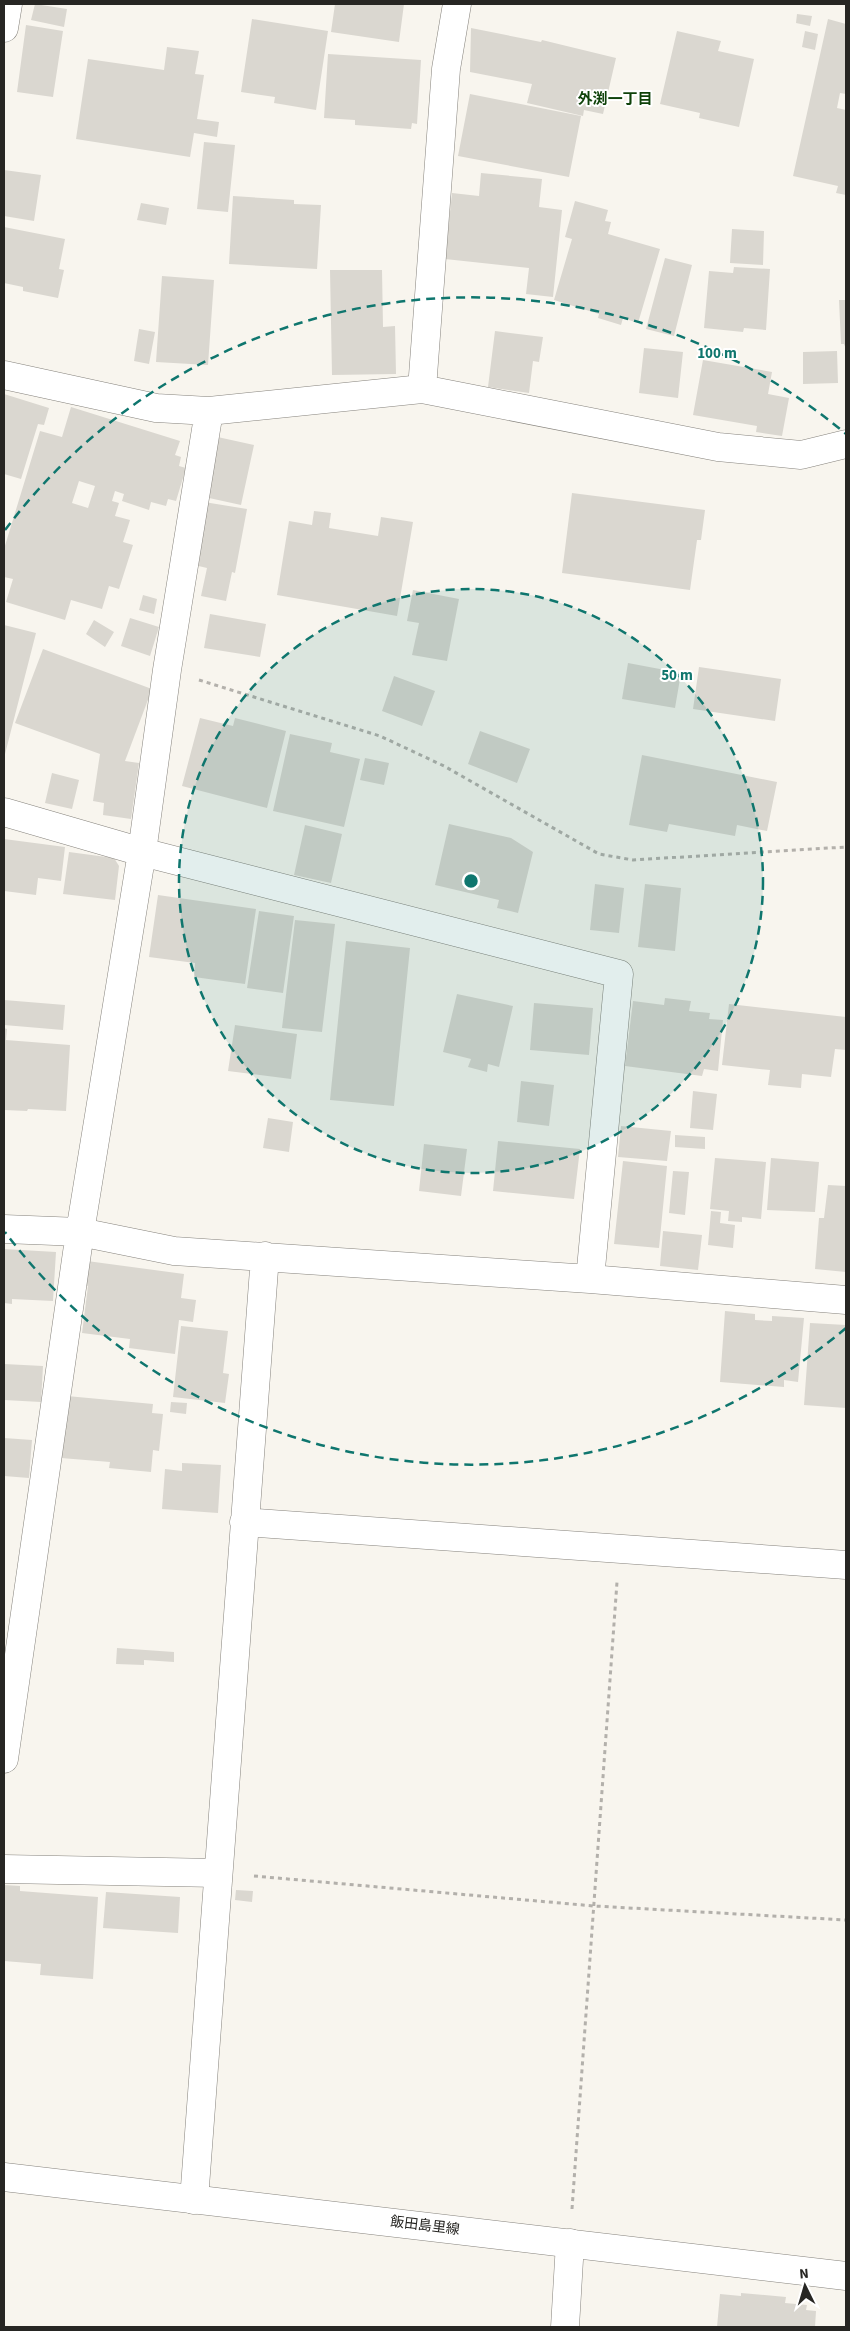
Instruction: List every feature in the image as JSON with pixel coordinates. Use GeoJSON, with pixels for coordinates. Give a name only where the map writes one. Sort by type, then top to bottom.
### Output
{"type":"FeatureCollection","features":[{"type":"Feature","properties":{"kind":"street"},"geometry":{"type":"LineString","coordinates":[[4,28],[8,4]]}},
{"type":"Feature","properties":{"kind":"street"},"geometry":{"type":"LineString","coordinates":[[422,389],[446,68],[458,4]]}},
{"type":"Feature","properties":{"kind":"street"},"geometry":{"type":"LineString","coordinates":[[4,375],[156,408],[210,411],[422,389],[718,447],[801,455],[846,444]]}},
{"type":"Feature","properties":{"kind":"street"},"geometry":{"type":"LineString","coordinates":[[4,1759],[7,1719],[80,1232],[142,852],[167,670],[210,411]]}},
{"type":"Feature","properties":{"kind":"street"},"geometry":{"type":"LineString","coordinates":[[4,812],[142,852],[618,974],[590,1279]]}},
{"type":"Feature","properties":{"kind":"street"},"geometry":{"type":"LineString","coordinates":[[4,1229],[80,1232],[174,1251],[590,1279],[846,1300]]}},
{"type":"Feature","properties":{"kind":"street"},"geometry":{"type":"LineString","coordinates":[[194,2200],[265,1256]]}},
{"type":"Feature","properties":{"kind":"street"},"geometry":{"type":"LineString","coordinates":[[244,1522],[846,1565]]}},
{"type":"Feature","properties":{"kind":"street"},"geometry":{"type":"LineString","coordinates":[[4,1869],[218,1873]]}},
{"type":"Feature","properties":{"kind":"street","name":"飯田島里線"},"geometry":{"type":"LineString","coordinates":[[4,2177],[846,2276]]}},
{"type":"Feature","properties":{"kind":"street"},"geometry":{"type":"LineString","coordinates":[[565,2327],[570,2243]]}},
{"type":"Feature","properties":{"kind":"path"},"geometry":{"type":"LineString","coordinates":[[167,670],[380,736],[444,766],[599,854],[632,860],[846,847]]}},
{"type":"Feature","properties":{"kind":"path"},"geometry":{"type":"LineString","coordinates":[[570,2243],[619,1548]]}},
{"type":"Feature","properties":{"kind":"path"},"geometry":{"type":"LineString","coordinates":[[218,1873],[594,1906],[846,1920]]}},
{"type":"Feature","properties":{"kind":"building"},"geometry":{"type":"Polygon","coordinates":[[[35,4],[67,9],[64,27],[31,20],[35,4]]]}},
{"type":"Feature","properties":{"kind":"building"},"geometry":{"type":"Polygon","coordinates":[[[335,4],[404,4],[399,42],[331,32],[335,4]]]}},
{"type":"Feature","properties":{"kind":"building"},"geometry":{"type":"Polygon","coordinates":[[[797,14],[812,16],[810,26],[796,23],[797,14]]]}},
{"type":"Feature","properties":{"kind":"building"},"geometry":{"type":"Polygon","coordinates":[[[252,19],[328,31],[316,110],[274,103],[275,97],[241,92],[252,19]]]}},
{"type":"Feature","properties":{"kind":"building"},"geometry":{"type":"Polygon","coordinates":[[[828,19],[846,24],[846,94],[840,93],[837,108],[846,110],[846,195],[836,193],[838,186],[793,176],[828,19]]]}},
{"type":"Feature","properties":{"kind":"building"},"geometry":{"type":"Polygon","coordinates":[[[26,25],[63,31],[53,97],[17,92],[26,25]]]}},
{"type":"Feature","properties":{"kind":"building"},"geometry":{"type":"Polygon","coordinates":[[[471,28],[541,42],[542,40],[616,58],[603,114],[584,110],[583,116],[527,103],[532,84],[470,72],[471,28]]]}},
{"type":"Feature","properties":{"kind":"building"},"geometry":{"type":"Polygon","coordinates":[[[677,31],[721,41],[718,51],[754,59],[739,127],[699,118],[700,113],[660,104],[677,31]]]}},
{"type":"Feature","properties":{"kind":"building"},"geometry":{"type":"Polygon","coordinates":[[[805,31],[818,34],[815,50],[802,47],[805,31]]]}},
{"type":"Feature","properties":{"kind":"building"},"geometry":{"type":"Polygon","coordinates":[[[167,47],[199,51],[195,74],[204,75],[197,119],[219,122],[217,137],[194,133],[190,157],[76,139],[88,59],[164,70],[167,47]]]}},
{"type":"Feature","properties":{"kind":"building"},"geometry":{"type":"Polygon","coordinates":[[[328,54],[421,60],[417,124],[412,123],[411,129],[355,125],[355,120],[324,118],[328,54]]]}},
{"type":"Feature","properties":{"kind":"building"},"geometry":{"type":"Polygon","coordinates":[[[470,94],[581,116],[569,177],[458,156],[470,94]]]}},
{"type":"Feature","properties":{"kind":"building"},"geometry":{"type":"Polygon","coordinates":[[[204,142],[235,145],[228,212],[197,209],[204,142]]]}},
{"type":"Feature","properties":{"kind":"building"},"geometry":{"type":"Polygon","coordinates":[[[4,170],[41,175],[34,221],[4,216],[4,170]]]}},
{"type":"Feature","properties":{"kind":"building"},"geometry":{"type":"Polygon","coordinates":[[[481,173],[542,179],[539,207],[562,210],[553,297],[526,294],[529,268],[445,259],[452,193],[479,196],[481,173]]]}},
{"type":"Feature","properties":{"kind":"building"},"geometry":{"type":"Polygon","coordinates":[[[233,196],[294,200],[294,204],[321,205],[317,269],[229,264],[233,196]]]}},
{"type":"Feature","properties":{"kind":"building"},"geometry":{"type":"Polygon","coordinates":[[[575,201],[608,210],[605,221],[611,222],[608,234],[660,249],[638,323],[623,318],[621,325],[598,318],[599,314],[554,300],[572,239],[565,237],[575,201]]]}},
{"type":"Feature","properties":{"kind":"building"},"geometry":{"type":"Polygon","coordinates":[[[141,203],[169,208],[166,225],[137,220],[141,203]]]}},
{"type":"Feature","properties":{"kind":"building"},"geometry":{"type":"Polygon","coordinates":[[[4,227],[65,239],[59,269],[64,270],[58,298],[23,291],[23,287],[4,283],[4,227]]]}},
{"type":"Feature","properties":{"kind":"building"},"geometry":{"type":"Polygon","coordinates":[[[732,229],[764,231],[763,265],[730,263],[732,229]]]}},
{"type":"Feature","properties":{"kind":"building"},"geometry":{"type":"Polygon","coordinates":[[[665,258],[692,265],[674,336],[646,329],[665,258]]]}},
{"type":"Feature","properties":{"kind":"building"},"geometry":{"type":"Polygon","coordinates":[[[734,267],[770,269],[766,330],[744,328],[743,332],[704,328],[709,271],[733,273],[734,267]]]}},
{"type":"Feature","properties":{"kind":"building"},"geometry":{"type":"Polygon","coordinates":[[[330,270],[382,270],[383,327],[395,326],[396,374],[332,375],[330,270]]]}},
{"type":"Feature","properties":{"kind":"building"},"geometry":{"type":"Polygon","coordinates":[[[162,276],[214,280],[208,365],[156,362],[162,276]]]}},
{"type":"Feature","properties":{"kind":"building"},"geometry":{"type":"Polygon","coordinates":[[[839,300],[846,300],[846,349],[844,344],[841,344],[839,300]]]}},
{"type":"Feature","properties":{"kind":"building"},"geometry":{"type":"Polygon","coordinates":[[[139,329],[155,332],[149,364],[134,361],[139,329]]]}},
{"type":"Feature","properties":{"kind":"building"},"geometry":{"type":"Polygon","coordinates":[[[495,331],[543,337],[539,362],[533,361],[529,393],[488,387],[495,331]]]}},
{"type":"Feature","properties":{"kind":"building"},"geometry":{"type":"Polygon","coordinates":[[[644,348],[683,352],[678,398],[639,393],[644,348]]]}},
{"type":"Feature","properties":{"kind":"building"},"geometry":{"type":"Polygon","coordinates":[[[837,351],[838,383],[803,384],[803,352],[837,351]]]}},
{"type":"Feature","properties":{"kind":"building"},"geometry":{"type":"Polygon","coordinates":[[[703,360],[772,372],[768,394],[789,398],[782,436],[756,432],[757,426],[693,415],[703,360]]]}},
{"type":"Feature","properties":{"kind":"building"},"geometry":{"type":"Polygon","coordinates":[[[4,394],[49,408],[44,425],[38,424],[21,479],[4,474],[4,394]]]}},
{"type":"Feature","properties":{"kind":"building"},"geometry":{"type":"Polygon","coordinates":[[[71,407],[180,441],[175,455],[181,457],[179,466],[186,468],[176,501],[168,499],[166,506],[151,502],[149,510],[122,501],[124,494],[115,491],[112,501],[119,503],[115,516],[130,520],[123,542],[133,545],[119,589],[109,586],[102,609],[71,600],[65,620],[6,602],[13,579],[4,577],[4,549],[40,431],[62,437],[71,407]],[[79,481],[72,503],[88,508],[95,486],[79,481]]]}},
{"type":"Feature","properties":{"kind":"building"},"geometry":{"type":"Polygon","coordinates":[[[213,436],[254,445],[241,505],[200,496],[213,436]]]}},
{"type":"Feature","properties":{"kind":"building"},"geometry":{"type":"Polygon","coordinates":[[[572,493],[705,510],[701,540],[697,540],[690,590],[562,573],[572,493]]]}},
{"type":"Feature","properties":{"kind":"building"},"geometry":{"type":"Polygon","coordinates":[[[198,501],[247,509],[235,573],[232,572],[226,601],[201,596],[207,568],[186,563],[198,501]]]}},
{"type":"Feature","properties":{"kind":"building"},"geometry":{"type":"Polygon","coordinates":[[[314,511],[331,513],[329,528],[378,536],[381,517],[413,522],[397,616],[277,595],[289,521],[312,525],[314,511]]]}},
{"type":"Feature","properties":{"kind":"building"},"geometry":{"type":"Polygon","coordinates":[[[413,590],[459,599],[447,661],[412,655],[419,623],[407,621],[413,590]]]}},
{"type":"Feature","properties":{"kind":"building"},"geometry":{"type":"Polygon","coordinates":[[[143,595],[157,599],[154,614],[139,610],[143,595]]]}},
{"type":"Feature","properties":{"kind":"building"},"geometry":{"type":"Polygon","coordinates":[[[210,614],[266,624],[260,657],[204,648],[210,614]]]}},
{"type":"Feature","properties":{"kind":"building"},"geometry":{"type":"Polygon","coordinates":[[[130,618],[159,627],[150,656],[121,646],[130,618]]]}},
{"type":"Feature","properties":{"kind":"building"},"geometry":{"type":"Polygon","coordinates":[[[94,620],[114,632],[105,647],[86,634],[94,620]]]}},
{"type":"Feature","properties":{"kind":"building"},"geometry":{"type":"Polygon","coordinates":[[[4,625],[36,633],[4,758],[4,625]]]}},
{"type":"Feature","properties":{"kind":"building"},"geometry":{"type":"Polygon","coordinates":[[[43,649],[152,689],[125,761],[139,763],[131,819],[103,815],[104,803],[93,801],[100,754],[15,723],[43,649]]]}},
{"type":"Feature","properties":{"kind":"building"},"geometry":{"type":"Polygon","coordinates":[[[628,663],[681,673],[675,708],[622,699],[628,663]]]}},
{"type":"Feature","properties":{"kind":"building"},"geometry":{"type":"Polygon","coordinates":[[[699,667],[781,679],[775,721],[693,709],[699,667]]]}},
{"type":"Feature","properties":{"kind":"building"},"geometry":{"type":"Polygon","coordinates":[[[394,676],[435,691],[422,726],[382,711],[394,676]]]}},
{"type":"Feature","properties":{"kind":"building"},"geometry":{"type":"Polygon","coordinates":[[[200,718],[233,726],[235,718],[286,731],[267,808],[182,786],[200,718]]]}},
{"type":"Feature","properties":{"kind":"building"},"geometry":{"type":"Polygon","coordinates":[[[480,731],[530,749],[517,783],[468,764],[480,731]]]}},
{"type":"Feature","properties":{"kind":"building"},"geometry":{"type":"Polygon","coordinates":[[[290,734],[332,743],[330,752],[360,759],[344,827],[273,811],[290,734]]]}},
{"type":"Feature","properties":{"kind":"building"},"geometry":{"type":"Polygon","coordinates":[[[642,755],[777,782],[767,831],[737,825],[735,836],[669,824],[667,832],[629,825],[642,755]]]}},
{"type":"Feature","properties":{"kind":"building"},"geometry":{"type":"Polygon","coordinates":[[[365,758],[389,763],[384,785],[360,780],[365,758]]]}},
{"type":"Feature","properties":{"kind":"building"},"geometry":{"type":"Polygon","coordinates":[[[52,773],[79,780],[72,809],[45,803],[52,773]]]}},
{"type":"Feature","properties":{"kind":"building"},"geometry":{"type":"Polygon","coordinates":[[[449,824],[511,838],[533,852],[518,913],[497,908],[499,900],[435,885],[449,824]]]}},
{"type":"Feature","properties":{"kind":"building"},"geometry":{"type":"Polygon","coordinates":[[[305,825],[342,834],[331,883],[294,875],[305,825]]]}},
{"type":"Feature","properties":{"kind":"building"},"geometry":{"type":"Polygon","coordinates":[[[4,839],[65,847],[61,881],[38,878],[36,895],[4,891],[4,839]]]}},
{"type":"Feature","properties":{"kind":"building"},"geometry":{"type":"Polygon","coordinates":[[[69,852],[114,858],[119,866],[115,900],[63,894],[69,852]]]}},
{"type":"Feature","properties":{"kind":"building"},"geometry":{"type":"Polygon","coordinates":[[[595,884],[624,888],[619,933],[590,930],[595,884]]]}},
{"type":"Feature","properties":{"kind":"building"},"geometry":{"type":"Polygon","coordinates":[[[645,884],[681,888],[675,951],[638,947],[645,884]]]}},
{"type":"Feature","properties":{"kind":"building"},"geometry":{"type":"Polygon","coordinates":[[[158,895],[256,909],[245,984],[194,977],[195,963],[149,957],[158,895]]]}},
{"type":"Feature","properties":{"kind":"building"},"geometry":{"type":"Polygon","coordinates":[[[259,911],[294,916],[283,993],[247,988],[259,911]]]}},
{"type":"Feature","properties":{"kind":"building"},"geometry":{"type":"Polygon","coordinates":[[[295,920],[335,924],[322,1032],[282,1028],[295,920]]]}},
{"type":"Feature","properties":{"kind":"building"},"geometry":{"type":"Polygon","coordinates":[[[346,941],[410,948],[394,1106],[330,1100],[346,941]]]}},
{"type":"Feature","properties":{"kind":"building"},"geometry":{"type":"Polygon","coordinates":[[[457,994],[513,1006],[499,1067],[488,1064],[487,1072],[468,1067],[471,1059],[443,1052],[457,994]]]}},
{"type":"Feature","properties":{"kind":"building"},"geometry":{"type":"Polygon","coordinates":[[[665,998],[691,1001],[689,1011],[710,1013],[709,1019],[723,1020],[718,1071],[704,1069],[702,1076],[625,1066],[633,1001],[664,1005],[665,998]]]}},
{"type":"Feature","properties":{"kind":"building"},"geometry":{"type":"Polygon","coordinates":[[[4,1000],[65,1005],[63,1030],[4,1025],[4,1000]]]}},
{"type":"Feature","properties":{"kind":"building"},"geometry":{"type":"Polygon","coordinates":[[[534,1003],[593,1008],[589,1055],[530,1050],[534,1003]]]}},
{"type":"Feature","properties":{"kind":"building"},"geometry":{"type":"Polygon","coordinates":[[[729,1004],[846,1017],[846,1050],[835,1049],[831,1077],[802,1074],[801,1088],[768,1085],[770,1070],[722,1065],[729,1004]]]}},
{"type":"Feature","properties":{"kind":"building"},"geometry":{"type":"Polygon","coordinates":[[[235,1025],[297,1034],[291,1079],[228,1071],[235,1025]]]}},
{"type":"Feature","properties":{"kind":"building"},"geometry":{"type":"Polygon","coordinates":[[[4,1028],[7,1029],[6,1040],[70,1045],[66,1111],[4,1110],[4,1028]]]}},
{"type":"Feature","properties":{"kind":"building"},"geometry":{"type":"Polygon","coordinates":[[[521,1081],[554,1085],[549,1126],[517,1122],[521,1081]]]}},
{"type":"Feature","properties":{"kind":"building"},"geometry":{"type":"Polygon","coordinates":[[[693,1091],[717,1094],[713,1130],[690,1128],[693,1091]]]}},
{"type":"Feature","properties":{"kind":"building"},"geometry":{"type":"Polygon","coordinates":[[[268,1118],[293,1122],[289,1152],[263,1148],[268,1118]]]}},
{"type":"Feature","properties":{"kind":"building"},"geometry":{"type":"Polygon","coordinates":[[[621,1126],[671,1131],[667,1161],[618,1157],[621,1126]]]}},
{"type":"Feature","properties":{"kind":"building"},"geometry":{"type":"Polygon","coordinates":[[[675,1135],[705,1137],[705,1149],[675,1147],[675,1135]]]}},
{"type":"Feature","properties":{"kind":"building"},"geometry":{"type":"Polygon","coordinates":[[[498,1141],[580,1149],[574,1199],[493,1191],[498,1141]]]}},
{"type":"Feature","properties":{"kind":"building"},"geometry":{"type":"Polygon","coordinates":[[[424,1144],[467,1149],[461,1196],[419,1191],[424,1144]]]}},
{"type":"Feature","properties":{"kind":"building"},"geometry":{"type":"Polygon","coordinates":[[[715,1158],[766,1162],[761,1219],[742,1217],[742,1222],[728,1221],[729,1211],[710,1209],[715,1158]]]}},
{"type":"Feature","properties":{"kind":"building"},"geometry":{"type":"Polygon","coordinates":[[[771,1158],[819,1162],[815,1212],[767,1210],[771,1158]]]}},
{"type":"Feature","properties":{"kind":"building"},"geometry":{"type":"Polygon","coordinates":[[[623,1161],[667,1166],[659,1248],[614,1244],[623,1161]]]}},
{"type":"Feature","properties":{"kind":"building"},"geometry":{"type":"Polygon","coordinates":[[[673,1171],[689,1172],[685,1215],[669,1213],[673,1171]]]}},
{"type":"Feature","properties":{"kind":"building"},"geometry":{"type":"Polygon","coordinates":[[[828,1185],[846,1186],[846,1272],[815,1269],[819,1218],[824,1218],[828,1185]]]}},
{"type":"Feature","properties":{"kind":"building"},"geometry":{"type":"Polygon","coordinates":[[[711,1211],[721,1212],[720,1223],[735,1225],[733,1248],[708,1245],[711,1211]]]}},
{"type":"Feature","properties":{"kind":"building"},"geometry":{"type":"Polygon","coordinates":[[[663,1231],[702,1235],[698,1270],[660,1266],[663,1231]]]}},
{"type":"Feature","properties":{"kind":"building"},"geometry":{"type":"Polygon","coordinates":[[[4,1249],[56,1252],[53,1301],[12,1299],[12,1304],[4,1303],[4,1249]]]}},
{"type":"Feature","properties":{"kind":"building"},"geometry":{"type":"Polygon","coordinates":[[[87,1261],[184,1274],[181,1298],[196,1300],[193,1322],[179,1320],[175,1354],[129,1348],[130,1339],[82,1333],[88,1286],[85,1285],[87,1261]]]}},
{"type":"Feature","properties":{"kind":"building"},"geometry":{"type":"Polygon","coordinates":[[[725,1311],[755,1314],[755,1320],[772,1321],[772,1316],[804,1318],[798,1382],[784,1380],[784,1387],[720,1382],[725,1311]]]}},
{"type":"Feature","properties":{"kind":"building"},"geometry":{"type":"Polygon","coordinates":[[[810,1323],[846,1325],[846,1408],[804,1405],[810,1323]]]}},
{"type":"Feature","properties":{"kind":"building"},"geometry":{"type":"Polygon","coordinates":[[[181,1326],[228,1331],[223,1373],[229,1374],[225,1403],[173,1397],[181,1326]]]}},
{"type":"Feature","properties":{"kind":"building"},"geometry":{"type":"Polygon","coordinates":[[[4,1364],[43,1366],[41,1402],[4,1400],[4,1364]]]}},
{"type":"Feature","properties":{"kind":"building"},"geometry":{"type":"Polygon","coordinates":[[[67,1396],[153,1404],[152,1413],[163,1414],[159,1451],[153,1450],[151,1472],[109,1468],[110,1462],[61,1458],[67,1396]]]}},
{"type":"Feature","properties":{"kind":"building"},"geometry":{"type":"Polygon","coordinates":[[[171,1402],[187,1403],[186,1414],[170,1412],[171,1402]]]}},
{"type":"Feature","properties":{"kind":"building"},"geometry":{"type":"Polygon","coordinates":[[[4,1438],[32,1440],[29,1478],[4,1476],[4,1438]]]}},
{"type":"Feature","properties":{"kind":"building"},"geometry":{"type":"Polygon","coordinates":[[[182,1463],[221,1465],[218,1513],[162,1509],[165,1469],[182,1471],[182,1463]]]}},
{"type":"Feature","properties":{"kind":"building"},"geometry":{"type":"Polygon","coordinates":[[[117,1648],[174,1652],[174,1662],[144,1660],[144,1665],[116,1664],[117,1648]]]}},
{"type":"Feature","properties":{"kind":"building"},"geometry":{"type":"Polygon","coordinates":[[[4,1885],[20,1886],[20,1891],[98,1897],[93,1979],[40,1975],[41,1964],[4,1961],[4,1885]]]}},
{"type":"Feature","properties":{"kind":"building"},"geometry":{"type":"Polygon","coordinates":[[[236,1890],[253,1891],[252,1902],[235,1900],[236,1890]]]}},
{"type":"Feature","properties":{"kind":"building"},"geometry":{"type":"Polygon","coordinates":[[[106,1892],[180,1897],[178,1933],[103,1928],[106,1892]]]}},
{"type":"Feature","properties":{"kind":"building"},"geometry":{"type":"Polygon","coordinates":[[[741,2293],[786,2297],[785,2303],[807,2305],[806,2310],[816,2311],[815,2327],[717,2327],[720,2294],[741,2296],[741,2293]]]}},
{"type":"Feature","properties":{"kind":"district","name":"外渕一丁目"},"geometry":{"type":"Point","coordinates":[615,99]}}]}
